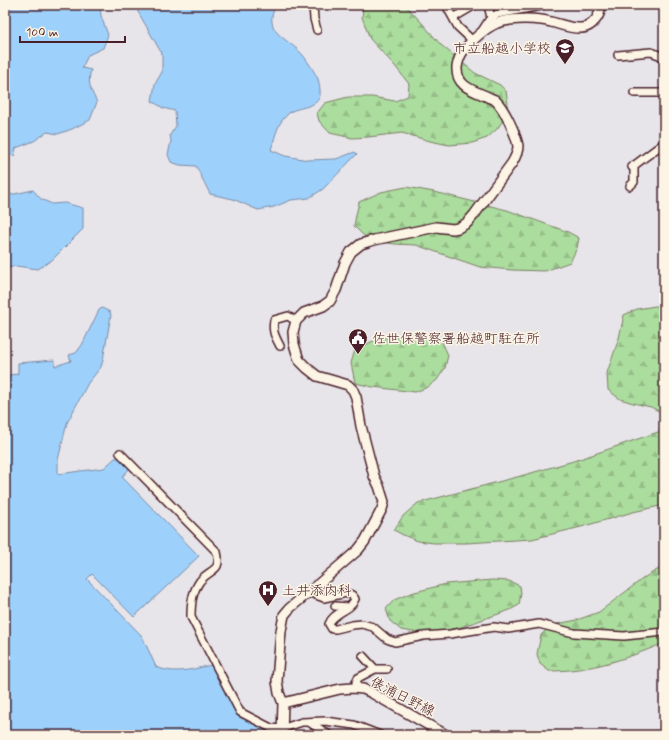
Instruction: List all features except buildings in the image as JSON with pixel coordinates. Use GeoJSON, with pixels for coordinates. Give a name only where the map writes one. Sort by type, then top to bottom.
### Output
{"type":"FeatureCollection","features":[{"type":"Feature","properties":{"kind":"street"},"geometry":{"type":"LineString","coordinates":[[313,5],[314,19],[317,30]]}},
{"type":"Feature","properties":{"kind":"street"},"geometry":{"type":"LineString","coordinates":[[446,5],[458,27],[473,41]]}},
{"type":"Feature","properties":{"kind":"street"},"geometry":{"type":"LineString","coordinates":[[453,18],[475,5]]}},
{"type":"Feature","properties":{"kind":"street"},"geometry":{"type":"LineString","coordinates":[[488,5],[491,18]]}},
{"type":"Feature","properties":{"kind":"street"},"geometry":{"type":"LineString","coordinates":[[482,32],[489,20],[497,14],[542,5]]}},
{"type":"Feature","properties":{"kind":"street"},"geometry":{"type":"LineString","coordinates":[[282,732],[283,703],[279,693],[277,681],[281,631],[284,615],[290,608],[358,550],[365,541],[382,509],[384,502],[374,476],[361,426],[356,397],[353,390],[348,385],[317,376],[299,360],[294,344],[293,332],[296,321],[304,313],[323,306],[330,301],[336,290],[345,263],[351,252],[361,244],[436,228],[453,229],[467,223],[474,216],[517,156],[518,147],[506,114],[494,100],[462,84],[457,74],[458,62],[463,51],[482,32],[496,23],[532,19],[581,28],[592,24],[600,14],[600,5]]}},
{"type":"Feature","properties":{"kind":"street"},"geometry":{"type":"LineString","coordinates":[[618,55],[651,52],[664,58]]}},
{"type":"Feature","properties":{"kind":"street"},"geometry":{"type":"LineString","coordinates":[[634,93],[664,92]]}},
{"type":"Feature","properties":{"kind":"street"},"geometry":{"type":"LineString","coordinates":[[630,186],[634,182],[633,166],[664,143]]}},
{"type":"Feature","properties":{"kind":"street"},"geometry":{"type":"LineString","coordinates":[[280,346],[274,334],[274,320],[288,316],[296,321]]}},
{"type":"Feature","properties":{"kind":"street"},"geometry":{"type":"LineString","coordinates":[[120,453],[218,552],[218,566],[201,581],[193,596],[191,617],[240,712],[282,732],[302,722],[325,720],[354,725],[380,735]]}},
{"type":"Feature","properties":{"kind":"street"},"geometry":{"type":"LineString","coordinates":[[311,590],[316,596],[324,598],[346,593],[352,595],[355,599],[353,604],[331,619],[330,624],[332,629],[362,624],[373,626],[387,639],[395,642],[423,636],[450,634],[494,627],[508,629],[539,624],[574,633],[624,636],[664,632]]}},
{"type":"Feature","properties":{"kind":"street"},"geometry":{"type":"LineString","coordinates":[[335,606],[349,607]]}},
{"type":"Feature","properties":{"kind":"street"},"geometry":{"type":"LineString","coordinates":[[363,656],[374,669]]}},
{"type":"Feature","properties":{"kind":"street"},"geometry":{"type":"LineString","coordinates":[[357,689],[356,682],[358,678],[374,669],[388,668]]}},
{"type":"Feature","properties":{"kind":"street","name":"俵浦日野線"},"geometry":{"type":"LineString","coordinates":[[283,703],[340,689],[363,689],[446,735]]}},
{"type":"Feature","properties":{"kind":"street"},"geometry":{"type":"LineString","coordinates":[[309,722],[329,735]]}},
{"type":"Feature","properties":{"kind":"green space"},"geometry":{"type":"Polygon","coordinates":[[[366,5],[405,5],[441,45],[475,73],[500,85],[506,91],[508,104],[504,119],[497,129],[487,138],[472,143],[449,145],[402,133],[352,138],[330,133],[319,121],[317,113],[325,103],[348,97],[372,97],[395,101],[408,96],[409,84],[395,66],[370,39],[362,17],[363,9],[366,5]]]}},
{"type":"Feature","properties":{"kind":"green space"},"geometry":{"type":"Polygon","coordinates":[[[406,187],[434,192],[507,210],[568,232],[579,238],[577,248],[570,262],[545,271],[480,267],[416,245],[373,241],[363,235],[354,226],[359,202],[381,192],[406,187]]]}},
{"type":"Feature","properties":{"kind":"green space"},"geometry":{"type":"Polygon","coordinates":[[[655,306],[664,307],[664,414],[651,407],[620,399],[608,390],[607,373],[619,338],[624,315],[637,309],[655,306]]]}},
{"type":"Feature","properties":{"kind":"green space"},"geometry":{"type":"Polygon","coordinates":[[[388,337],[433,337],[442,342],[448,355],[445,368],[437,380],[428,387],[415,392],[373,387],[355,383],[351,363],[355,350],[373,341],[388,337]]]}},
{"type":"Feature","properties":{"kind":"green space"},"geometry":{"type":"Polygon","coordinates":[[[664,426],[664,505],[532,539],[466,543],[434,543],[418,541],[394,530],[403,516],[418,503],[577,460],[661,431],[664,426]]]}},
{"type":"Feature","properties":{"kind":"green space"},"geometry":{"type":"Polygon","coordinates":[[[664,566],[664,643],[622,659],[579,669],[549,671],[540,664],[537,654],[541,635],[552,625],[577,620],[599,612],[645,577],[664,566]]]}},
{"type":"Feature","properties":{"kind":"green space"},"geometry":{"type":"Polygon","coordinates":[[[492,580],[509,581],[520,586],[521,593],[519,605],[510,610],[458,628],[434,632],[419,633],[401,630],[390,621],[386,609],[394,600],[411,593],[446,584],[492,580]]]}},
{"type":"Feature","properties":{"kind":"water"},"geometry":{"type":"Polygon","coordinates":[[[5,5],[100,5],[101,16],[108,35],[103,48],[88,55],[82,68],[91,70],[89,79],[90,87],[97,102],[90,120],[58,134],[47,132],[34,141],[16,148],[14,156],[7,153],[5,154],[5,5]]]}},
{"type":"Feature","properties":{"kind":"water"},"geometry":{"type":"Polygon","coordinates":[[[132,5],[276,5],[272,14],[274,28],[283,38],[301,53],[313,70],[318,79],[320,97],[314,104],[294,110],[284,118],[278,129],[271,150],[285,156],[308,160],[336,159],[355,152],[357,154],[323,189],[309,198],[291,200],[274,207],[258,210],[233,199],[210,194],[196,166],[180,165],[171,162],[168,155],[171,141],[170,135],[176,126],[175,111],[163,108],[152,101],[155,84],[162,72],[162,54],[137,10],[132,5]]]}},
{"type":"Feature","properties":{"kind":"water"},"geometry":{"type":"Polygon","coordinates":[[[33,190],[41,199],[52,204],[65,203],[83,208],[83,229],[52,260],[38,269],[16,266],[5,269],[5,196],[33,190]]]}},
{"type":"Feature","properties":{"kind":"water"},"geometry":{"type":"Polygon","coordinates":[[[102,308],[110,312],[111,315],[103,360],[101,367],[88,383],[67,423],[58,460],[58,474],[104,468],[115,458],[121,458],[130,468],[122,477],[199,556],[134,617],[92,574],[87,579],[142,636],[156,667],[170,671],[177,671],[191,670],[212,665],[238,715],[269,731],[272,735],[5,735],[5,374],[18,374],[18,363],[54,360],[55,366],[71,361],[69,355],[76,353],[82,345],[99,310],[102,308]]]}},
{"type":"Feature","properties":{"kind":"place","name":"市立船越小学校"},"geometry":{"type":"Point","coordinates":[565,65]}},
{"type":"Feature","properties":{"kind":"place","name":"佐世保警察署船越町駐在所"},"geometry":{"type":"Point","coordinates":[358,355]}},
{"type":"Feature","properties":{"kind":"place","name":"土井添内科"},"geometry":{"type":"Point","coordinates":[268,607]}}]}
